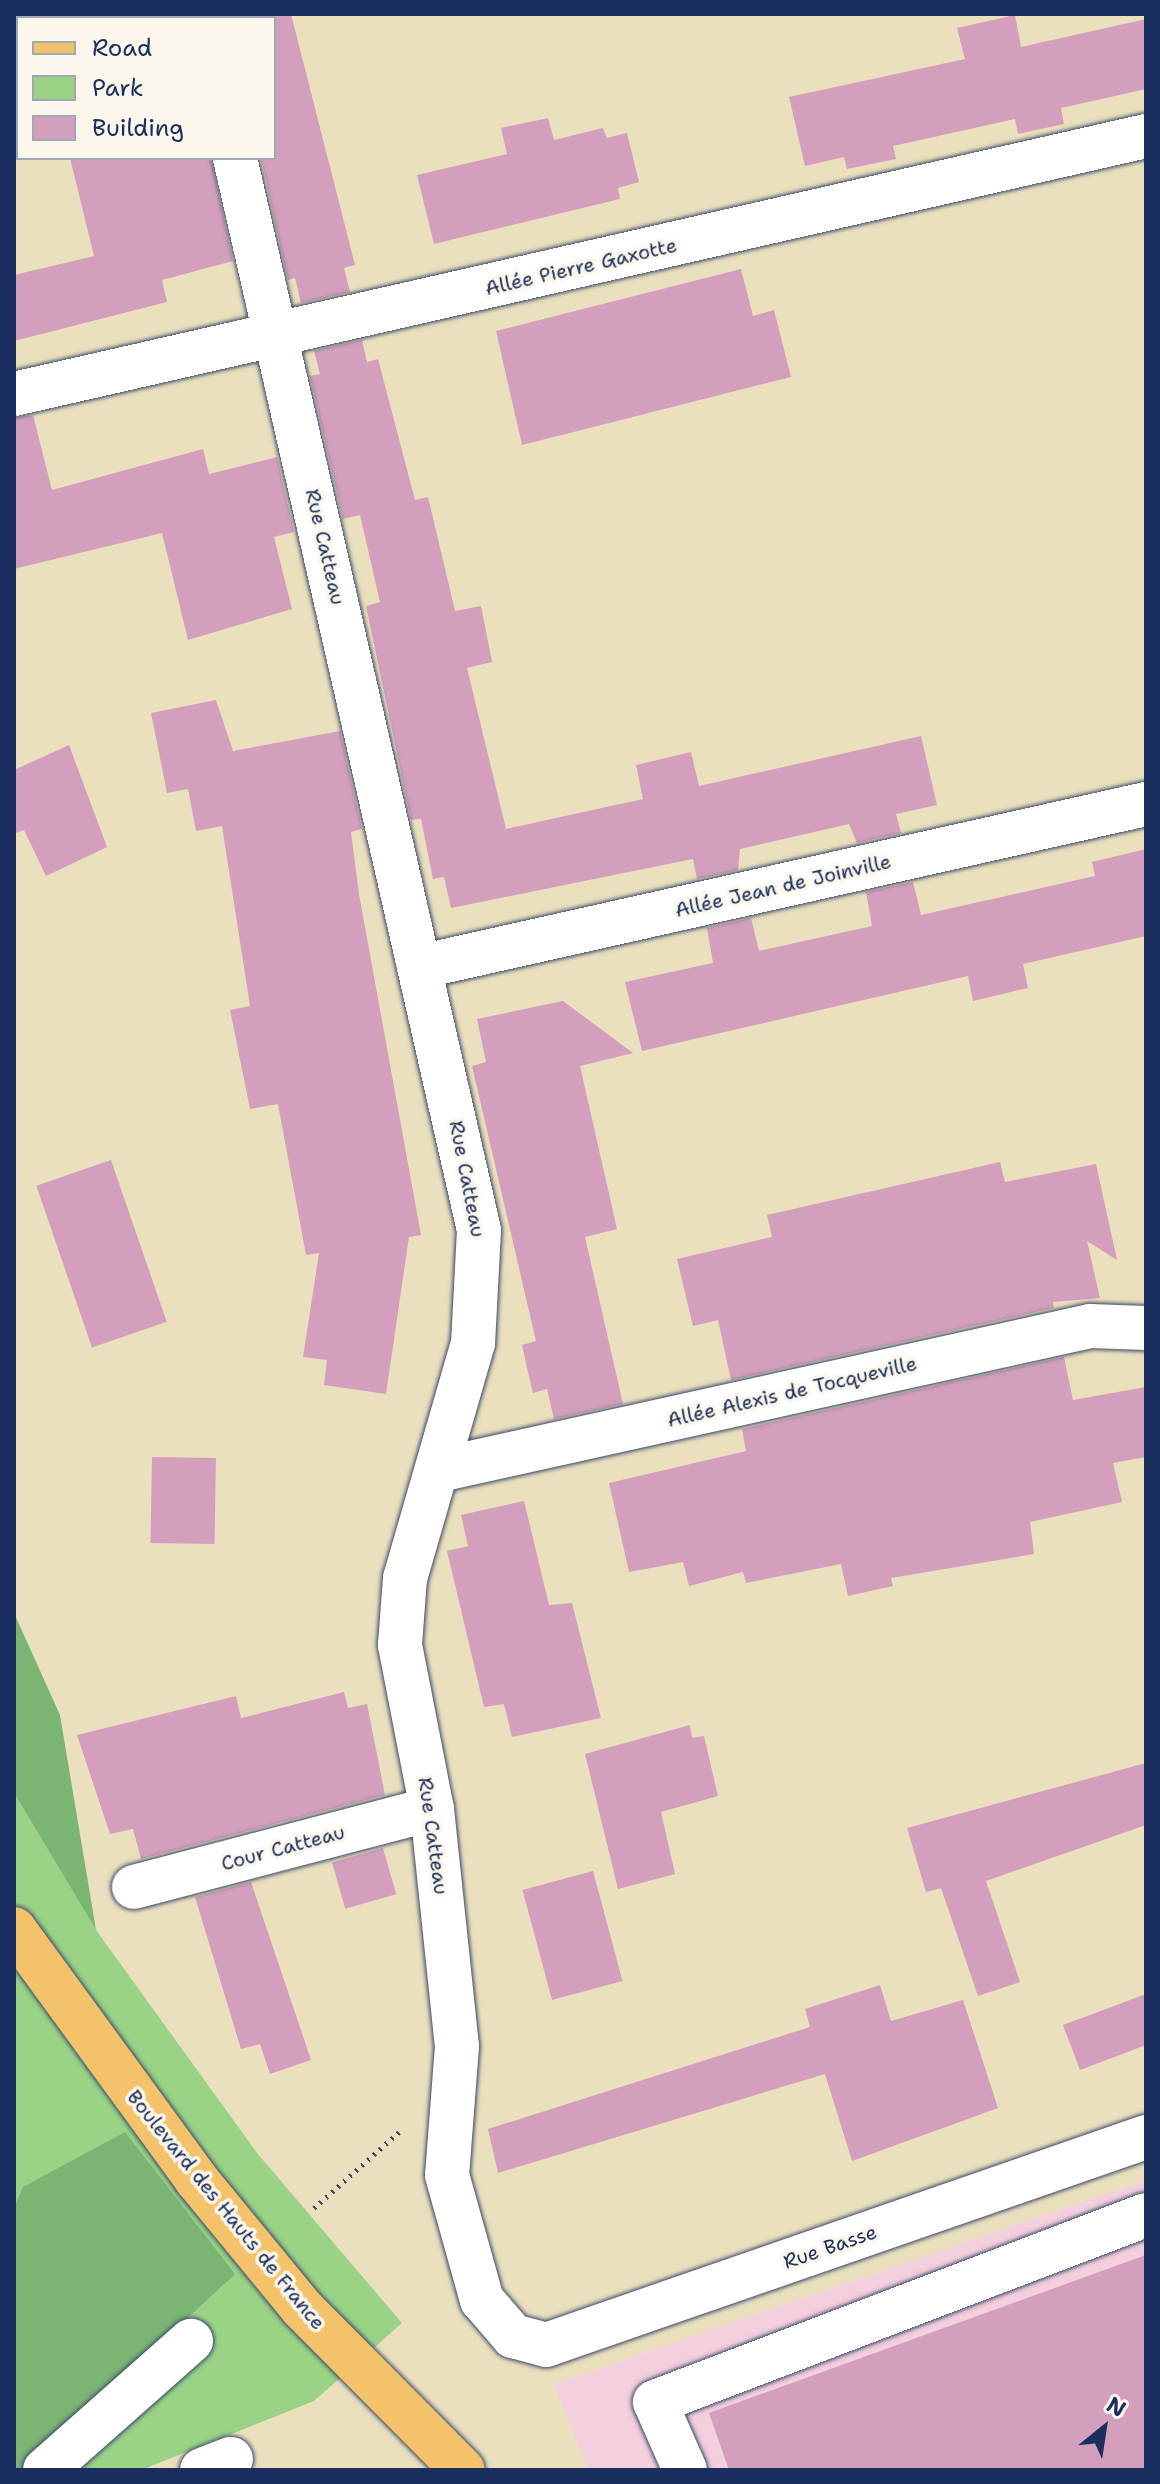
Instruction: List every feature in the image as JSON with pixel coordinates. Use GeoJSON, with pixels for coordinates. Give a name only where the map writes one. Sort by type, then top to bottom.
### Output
{"type":"FeatureCollection","features":[{"type":"Feature","properties":{"kind":"main road","name":"Boulevard des Hauts de France"},"geometry":{"type":"LineString","coordinates":[[14,1929],[109,2065],[263,2261],[463,2470]]}},
{"type":"Feature","properties":{"kind":"street","name":"Allée Pierre Gaxotte"},"geometry":{"type":"LineString","coordinates":[[14,394],[277,338],[1146,136]]}},
{"type":"Feature","properties":{"kind":"street","name":"Rue Catteau"},"geometry":{"type":"LineString","coordinates":[[235,160],[419,967],[472,1183],[481,1262],[466,1381],[400,1609],[400,1645],[432,1809],[456,2081],[447,2175],[482,2300],[513,2336]]}},
{"type":"Feature","properties":{"kind":"street","name":"Allée Jean de Joinville"},"geometry":{"type":"LineString","coordinates":[[419,967],[1146,804]]}},
{"type":"Feature","properties":{"kind":"street","name":"Allée Alexis de Tocqueville"},"geometry":{"type":"LineString","coordinates":[[439,1470],[1090,1326],[1146,1328]]}},
{"type":"Feature","properties":{"kind":"street","name":"Cour Catteau"},"geometry":{"type":"LineString","coordinates":[[134,1887],[432,1809]]}},
{"type":"Feature","properties":{"kind":"street","name":"Rue Basse"},"geometry":{"type":"LineString","coordinates":[[513,2336],[546,2345],[1146,2137]]}},
{"type":"Feature","properties":{"kind":"street"},"geometry":{"type":"LineString","coordinates":[[685,2470],[655,2402],[1146,2215]]}},
{"type":"Feature","properties":{"kind":"street"},"geometry":{"type":"LineString","coordinates":[[45,2470],[191,2341]]}},
{"type":"Feature","properties":{"kind":"path"},"geometry":{"type":"LineString","coordinates":[[314,2208],[456,2081]]}},
{"type":"Feature","properties":{"kind":"shaded area"},"geometry":{"type":"Polygon","coordinates":[[[1146,2180],[1146,2470],[588,2470],[554,2384],[1146,2180]]]}},
{"type":"Feature","properties":{"kind":"green space"},"geometry":{"type":"Polygon","coordinates":[[[14,1613],[60,1715],[96,1930],[14,1793],[14,1613]]]}},
{"type":"Feature","properties":{"kind":"green space"},"geometry":{"type":"Polygon","coordinates":[[[14,1793],[96,1930],[257,2153],[402,2323],[314,2401],[141,2470],[24,2470],[14,2208],[14,1793]]]}},
{"type":"Feature","properties":{"kind":"green space"},"geometry":{"type":"Polygon","coordinates":[[[125,2132],[235,2274],[24,2470],[14,2470],[14,2208],[23,2187],[125,2132]]]}},
{"type":"Feature","properties":{"kind":"building"},"geometry":{"type":"Polygon","coordinates":[[[291,14],[355,265],[344,268],[350,292],[301,303],[295,278],[288,280],[261,160],[276,160],[274,16],[291,14]]]}},
{"type":"Feature","properties":{"kind":"building"},"geometry":{"type":"Polygon","coordinates":[[[1015,15],[1021,47],[1146,19],[1146,89],[1061,108],[1064,124],[1018,134],[1015,119],[893,146],[896,159],[847,169],[844,157],[805,166],[789,97],[965,59],[957,28],[1015,15]]]}},
{"type":"Feature","properties":{"kind":"building"},"geometry":{"type":"Polygon","coordinates":[[[548,118],[554,140],[603,128],[607,138],[627,133],[639,182],[618,188],[620,199],[434,244],[417,175],[507,154],[501,128],[548,118]]]}},
{"type":"Feature","properties":{"kind":"building"},"geometry":{"type":"Polygon","coordinates":[[[70,160],[211,160],[233,261],[162,280],[167,302],[14,341],[14,275],[94,256],[70,160]]]}},
{"type":"Feature","properties":{"kind":"building"},"geometry":{"type":"Polygon","coordinates":[[[741,269],[753,316],[774,310],[791,377],[522,445],[496,331],[741,269]]]}},
{"type":"Feature","properties":{"kind":"building"},"geometry":{"type":"Polygon","coordinates":[[[362,340],[367,362],[378,359],[415,500],[428,497],[455,611],[481,606],[492,662],[467,668],[506,829],[643,799],[636,765],[691,752],[699,786],[921,736],[937,805],[896,814],[901,833],[857,843],[849,824],[740,849],[738,870],[697,879],[693,859],[451,908],[444,877],[433,879],[421,819],[411,820],[366,606],[380,602],[360,515],[343,519],[310,376],[320,374],[314,351],[362,340]]]}},
{"type":"Feature","properties":{"kind":"building"},"geometry":{"type":"Polygon","coordinates":[[[33,415],[52,490],[203,449],[209,474],[277,457],[294,532],[274,537],[292,609],[188,640],[162,533],[14,569],[14,418],[33,415]]]}},
{"type":"Feature","properties":{"kind":"building"},"geometry":{"type":"Polygon","coordinates":[[[216,700],[233,751],[340,731],[362,829],[351,832],[359,894],[421,1235],[409,1237],[386,1394],[324,1385],[327,1360],[303,1357],[319,1253],[306,1255],[278,1104],[250,1109],[230,1010],[250,1006],[222,826],[196,831],[188,789],[167,793],[151,713],[216,700]]]}},
{"type":"Feature","properties":{"kind":"building"},"geometry":{"type":"Polygon","coordinates":[[[69,745],[107,847],[46,876],[24,830],[14,834],[14,770],[69,745]]]}},
{"type":"Feature","properties":{"kind":"building"},"geometry":{"type":"Polygon","coordinates":[[[1146,849],[1146,936],[1023,964],[1028,988],[973,1001],[968,976],[642,1051],[625,982],[713,963],[707,928],[751,918],[759,951],[872,926],[866,892],[913,882],[921,915],[1095,876],[1092,862],[1146,849]]]}},
{"type":"Feature","properties":{"kind":"building"},"geometry":{"type":"Polygon","coordinates":[[[563,1001],[633,1053],[580,1066],[617,1229],[585,1237],[623,1404],[554,1419],[547,1389],[533,1393],[527,1368],[522,1345],[536,1341],[472,1066],[486,1062],[477,1019],[563,1001]]]}},
{"type":"Feature","properties":{"kind":"building"},"geometry":{"type":"Polygon","coordinates":[[[111,1160],[167,1322],[92,1347],[36,1186],[111,1160]]]}},
{"type":"Feature","properties":{"kind":"building"},"geometry":{"type":"Polygon","coordinates":[[[1000,1162],[1005,1182],[1096,1164],[1117,1260],[1087,1241],[1100,1298],[1053,1302],[1054,1308],[731,1380],[718,1320],[693,1326],[677,1259],[772,1237],[767,1215],[1000,1162]]]}},
{"type":"Feature","properties":{"kind":"building"},"geometry":{"type":"Polygon","coordinates":[[[1064,1357],[1073,1400],[1146,1387],[1146,1457],[1113,1463],[1122,1502],[1030,1522],[1034,1554],[891,1578],[893,1586],[848,1596],[841,1564],[746,1583],[743,1572],[689,1586],[683,1562],[629,1572],[609,1483],[746,1451],[742,1429],[1064,1357]]]}},
{"type":"Feature","properties":{"kind":"building"},"geometry":{"type":"Polygon","coordinates":[[[152,1457],[216,1458],[214,1544],[150,1543],[152,1457]]]}},
{"type":"Feature","properties":{"kind":"building"},"geometry":{"type":"Polygon","coordinates":[[[524,1501],[549,1605],[572,1603],[601,1718],[512,1737],[504,1704],[484,1707],[447,1551],[468,1546],[461,1515],[524,1501]]]}},
{"type":"Feature","properties":{"kind":"building"},"geometry":{"type":"Polygon","coordinates":[[[344,1692],[348,1708],[367,1704],[385,1795],[141,1859],[133,1829],[110,1834],[77,1735],[236,1696],[241,1718],[344,1692]]]}},
{"type":"Feature","properties":{"kind":"building"},"geometry":{"type":"Polygon","coordinates":[[[690,1725],[692,1738],[704,1736],[718,1796],[661,1812],[675,1874],[618,1889],[585,1754],[690,1725]]]}},
{"type":"Feature","properties":{"kind":"building"},"geometry":{"type":"Polygon","coordinates":[[[1146,1763],[1146,1825],[986,1881],[1020,1982],[978,1996],[941,1888],[926,1892],[907,1828],[1146,1763]]]}},
{"type":"Feature","properties":{"kind":"building"},"geometry":{"type":"Polygon","coordinates":[[[383,1848],[396,1894],[345,1909],[332,1863],[383,1848]]]}},
{"type":"Feature","properties":{"kind":"building"},"geometry":{"type":"Polygon","coordinates":[[[593,1871],[623,1981],[552,2000],[522,1890],[593,1871]]]}},
{"type":"Feature","properties":{"kind":"building"},"geometry":{"type":"Polygon","coordinates":[[[251,1882],[311,2060],[270,2074],[260,2044],[241,2049],[195,1897],[251,1882]]]}},
{"type":"Feature","properties":{"kind":"building"},"geometry":{"type":"Polygon","coordinates":[[[880,1985],[891,2021],[963,2000],[998,2108],[852,2161],[825,2074],[498,2173],[488,2129],[810,2027],[805,2009],[880,1985]]]}},
{"type":"Feature","properties":{"kind":"building"},"geometry":{"type":"Polygon","coordinates":[[[1146,1994],[1146,2045],[1080,2070],[1063,2025],[1146,1994]]]}},
{"type":"Feature","properties":{"kind":"building"},"geometry":{"type":"Polygon","coordinates":[[[1146,2255],[1146,2470],[729,2470],[709,2413],[1146,2255]]]}}]}
